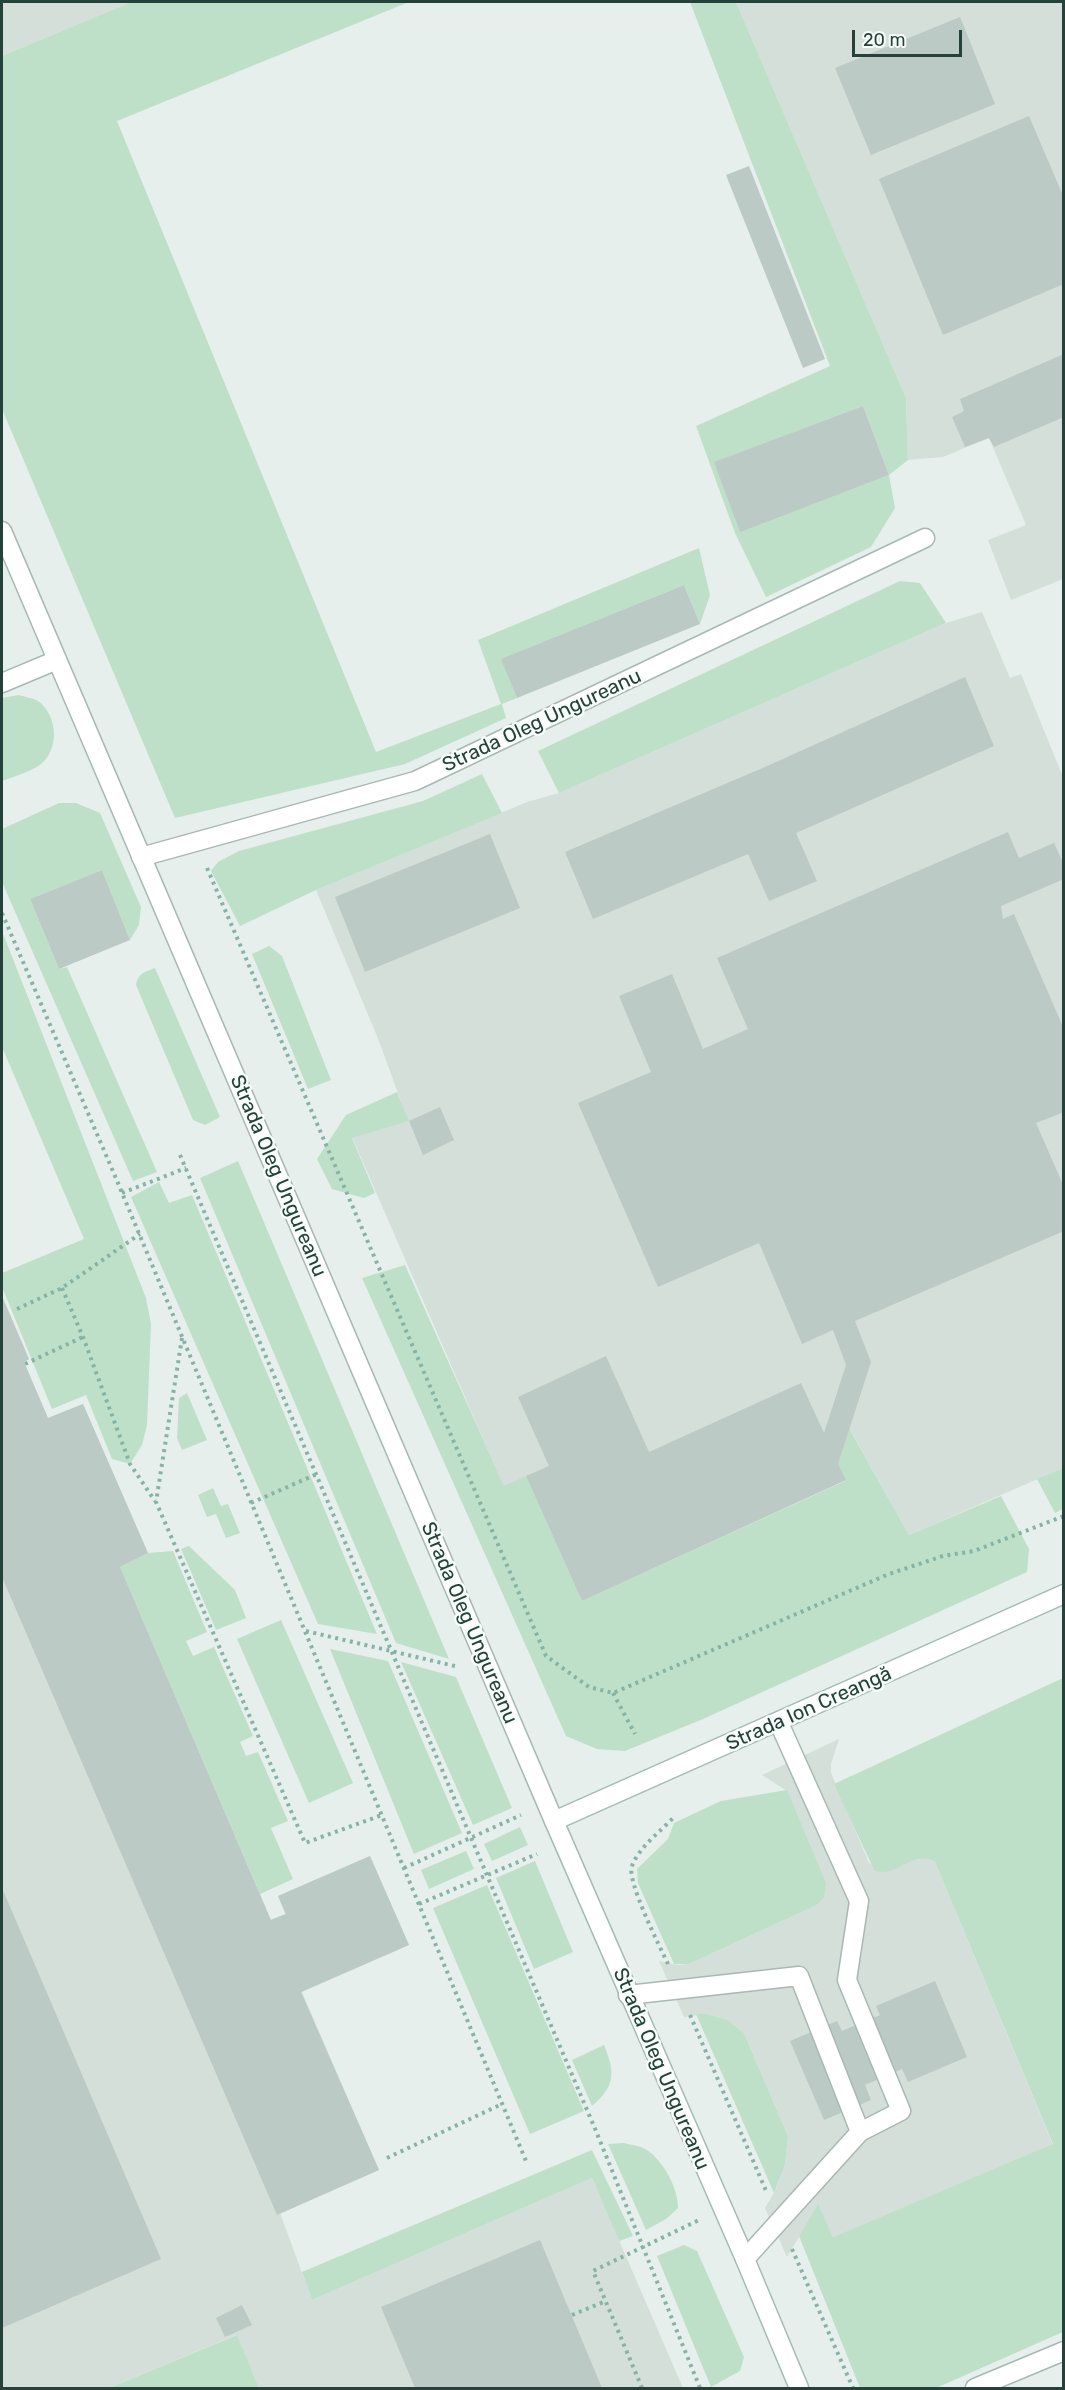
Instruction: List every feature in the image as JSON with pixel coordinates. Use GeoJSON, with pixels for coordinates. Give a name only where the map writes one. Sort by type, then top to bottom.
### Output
{"type":"FeatureCollection","features":[{"type":"Feature","properties":{"kind":"street","name":"Strada Oleg Ungureanu"},"geometry":{"type":"LineString","coordinates":[[2,531],[628,1995],[745,2259],[799,2388]]}},
{"type":"Feature","properties":{"kind":"street","name":"Strada Oleg Ungureanu"},"geometry":{"type":"LineString","coordinates":[[141,857],[415,781],[925,538]]}},
{"type":"Feature","properties":{"kind":"street"},"geometry":{"type":"LineString","coordinates":[[2,683],[57,660]]}},
{"type":"Feature","properties":{"kind":"street","name":"Strada Ion Creangă"},"geometry":{"type":"LineString","coordinates":[[554,1821],[779,1723],[1064,1594]]}},
{"type":"Feature","properties":{"kind":"street"},"geometry":{"type":"LineString","coordinates":[[745,2259],[860,2132],[901,2111],[847,1980],[860,1901],[779,1723]]}},
{"type":"Feature","properties":{"kind":"street"},"geometry":{"type":"LineString","coordinates":[[628,1995],[799,1976],[860,2132]]}},
{"type":"Feature","properties":{"kind":"street"},"geometry":{"type":"LineString","coordinates":[[975,2388],[1064,2351]]}},
{"type":"Feature","properties":{"kind":"path"},"geometry":{"type":"LineString","coordinates":[[195,841],[546,1656],[589,1687],[614,1693],[889,1574],[944,1556],[974,1551],[1064,1515]]}},
{"type":"Feature","properties":{"kind":"path"},"geometry":{"type":"LineString","coordinates":[[2,914],[140,1234],[526,2161]]}},
{"type":"Feature","properties":{"kind":"path"},"geometry":{"type":"LineString","coordinates":[[180,1155],[488,1875],[700,2388]]}},
{"type":"Feature","properties":{"kind":"path"},"geometry":{"type":"LineString","coordinates":[[122,1193],[186,1168]]}},
{"type":"Feature","properties":{"kind":"path"},"geometry":{"type":"LineString","coordinates":[[17,1309],[62,1288],[140,1234]]}},
{"type":"Feature","properties":{"kind":"path"},"geometry":{"type":"LineString","coordinates":[[62,1288],[83,1337],[130,1464],[156,1502],[305,1843],[382,1815]]}},
{"type":"Feature","properties":{"kind":"path"},"geometry":{"type":"LineString","coordinates":[[156,1502],[182,1336]]}},
{"type":"Feature","properties":{"kind":"path"},"geometry":{"type":"LineString","coordinates":[[25,1364],[83,1337]]}},
{"type":"Feature","properties":{"kind":"path"},"geometry":{"type":"LineString","coordinates":[[252,1503],[317,1474]]}},
{"type":"Feature","properties":{"kind":"path"},"geometry":{"type":"LineString","coordinates":[[305,1631],[491,1674]]}},
{"type":"Feature","properties":{"kind":"path"},"geometry":{"type":"LineString","coordinates":[[614,1693],[635,1734]]}},
{"type":"Feature","properties":{"kind":"path"},"geometry":{"type":"LineString","coordinates":[[404,1868],[547,1804]]}},
{"type":"Feature","properties":{"kind":"path"},"geometry":{"type":"LineString","coordinates":[[674,1817],[637,1857],[630,1868],[632,1884],[853,2388]]}},
{"type":"Feature","properties":{"kind":"path"},"geometry":{"type":"LineString","coordinates":[[419,1904],[563,1842]]}},
{"type":"Feature","properties":{"kind":"path"},"geometry":{"type":"LineString","coordinates":[[387,2158],[502,2104]]}},
{"type":"Feature","properties":{"kind":"path"},"geometry":{"type":"LineString","coordinates":[[642,2388],[593,2271],[722,2210]]}},
{"type":"Feature","properties":{"kind":"path"},"geometry":{"type":"LineString","coordinates":[[572,2315],[606,2301]]}},
{"type":"Feature","properties":{"kind":"shaded area"},"geometry":{"type":"Polygon","coordinates":[[[2,2],[131,2],[2,56],[2,2]]]}},
{"type":"Feature","properties":{"kind":"shaded area"},"geometry":{"type":"Polygon","coordinates":[[[736,2],[1063,2],[1063,579],[1011,600],[988,540],[1026,525],[989,438],[943,457],[908,460],[906,398],[736,2]]]}},
{"type":"Feature","properties":{"kind":"shaded area"},"geometry":{"type":"Polygon","coordinates":[[[982,612],[1010,678],[1021,674],[1063,777],[1063,1468],[909,1535],[850,1429],[846,1480],[582,1601],[526,1477],[504,1487],[352,1137],[408,1121],[379,1041],[316,890],[527,802],[559,793],[946,623],[982,612]]]}},
{"type":"Feature","properties":{"kind":"shaded area"},"geometry":{"type":"Polygon","coordinates":[[[2,1296],[29,1359],[24,1362],[48,1418],[83,1404],[148,1553],[120,1567],[270,1920],[285,1914],[278,1896],[370,1856],[409,1945],[302,1992],[379,2170],[280,2213],[312,2300],[592,2178],[683,2388],[259,2388],[236,2335],[109,2388],[2,2388],[2,1296]]]}},
{"type":"Feature","properties":{"kind":"shaded area"},"geometry":{"type":"Polygon","coordinates":[[[839,1739],[831,1764],[831,1773],[869,1863],[888,1871],[917,1858],[924,1857],[935,1862],[1053,2145],[833,2237],[818,2205],[787,2257],[765,2208],[776,2189],[785,2165],[788,2136],[744,2033],[728,2020],[707,2014],[684,2017],[659,1961],[678,1965],[689,1964],[817,1905],[824,1898],[787,1791],[762,1775],[839,1739]]]}},
{"type":"Feature","properties":{"kind":"green space"},"geometry":{"type":"Polygon","coordinates":[[[131,2],[409,2],[117,121],[376,752],[501,704],[478,640],[699,548],[710,595],[700,624],[684,585],[502,659],[517,698],[502,704],[506,718],[405,764],[175,818],[2,409],[2,56],[131,2]]]}},
{"type":"Feature","properties":{"kind":"green space"},"geometry":{"type":"Polygon","coordinates":[[[690,2],[736,2],[906,398],[908,460],[889,475],[895,508],[871,547],[766,597],[735,533],[696,426],[830,366],[690,2]],[[863,406],[715,462],[740,531],[889,475],[863,406]]]}},
{"type":"Feature","properties":{"kind":"green space"},"geometry":{"type":"Polygon","coordinates":[[[900,581],[920,583],[946,623],[559,793],[538,751],[900,581]]]}},
{"type":"Feature","properties":{"kind":"green space"},"geometry":{"type":"Polygon","coordinates":[[[19,695],[38,701],[45,708],[53,725],[53,744],[45,761],[37,767],[2,781],[2,698],[19,695]]]}},
{"type":"Feature","properties":{"kind":"green space"},"geometry":{"type":"Polygon","coordinates":[[[482,774],[502,813],[316,890],[240,926],[211,871],[218,862],[239,851],[423,801],[482,774]]]}},
{"type":"Feature","properties":{"kind":"green space"},"geometry":{"type":"Polygon","coordinates":[[[59,803],[76,803],[100,813],[141,907],[139,925],[130,940],[102,870],[30,899],[59,969],[67,967],[157,1172],[133,1181],[2,882],[2,829],[59,803]]]}},
{"type":"Feature","properties":{"kind":"green space"},"geometry":{"type":"Polygon","coordinates":[[[2,931],[146,1298],[151,1324],[147,1425],[142,1445],[130,1464],[112,1459],[86,1395],[52,1409],[2,1287],[2,1273],[84,1239],[2,1047],[2,931]]]}},
{"type":"Feature","properties":{"kind":"green space"},"geometry":{"type":"Polygon","coordinates":[[[269,946],[282,956],[331,1080],[308,1089],[252,954],[269,946]]]}},
{"type":"Feature","properties":{"kind":"green space"},"geometry":{"type":"Polygon","coordinates":[[[155,968],[220,1117],[205,1125],[193,1120],[136,985],[140,975],[155,968]]]}},
{"type":"Feature","properties":{"kind":"green space"},"geometry":{"type":"Polygon","coordinates":[[[397,1092],[409,1121],[352,1138],[375,1193],[364,1198],[332,1189],[317,1159],[346,1115],[397,1092]]]}},
{"type":"Feature","properties":{"kind":"green space"},"geometry":{"type":"Polygon","coordinates":[[[238,1161],[449,1659],[396,1643],[200,1178],[238,1161]]]}},
{"type":"Feature","properties":{"kind":"green space"},"geometry":{"type":"Polygon","coordinates":[[[159,1182],[169,1203],[192,1195],[377,1634],[318,1624],[131,1197],[159,1182]]]}},
{"type":"Feature","properties":{"kind":"green space"},"geometry":{"type":"Polygon","coordinates":[[[405,1265],[504,1486],[526,1476],[582,1601],[845,1481],[838,1464],[849,1428],[909,1535],[1001,1496],[1029,1549],[1027,1572],[703,1719],[625,1751],[597,1749],[566,1736],[362,1278],[405,1265]]]}},
{"type":"Feature","properties":{"kind":"green space"},"geometry":{"type":"Polygon","coordinates":[[[187,1393],[207,1440],[182,1450],[177,1438],[179,1398],[187,1393]]]}},
{"type":"Feature","properties":{"kind":"green space"},"geometry":{"type":"Polygon","coordinates":[[[1063,1468],[1063,1509],[1055,1513],[1037,1479],[1063,1468]]]}},
{"type":"Feature","properties":{"kind":"green space"},"geometry":{"type":"Polygon","coordinates":[[[213,1488],[221,1506],[228,1504],[240,1533],[226,1538],[216,1514],[207,1517],[198,1495],[213,1488]]]}},
{"type":"Feature","properties":{"kind":"green space"},"geometry":{"type":"Polygon","coordinates":[[[189,1546],[235,1590],[246,1618],[216,1630],[181,1549],[189,1546]]]}},
{"type":"Feature","properties":{"kind":"green space"},"geometry":{"type":"Polygon","coordinates":[[[173,1551],[207,1632],[186,1641],[193,1656],[214,1647],[253,1736],[240,1742],[246,1756],[258,1752],[288,1821],[271,1828],[293,1879],[260,1894],[120,1567],[148,1553],[173,1551]]]}},
{"type":"Feature","properties":{"kind":"green space"},"geometry":{"type":"Polygon","coordinates":[[[281,1620],[353,1783],[309,1803],[237,1639],[281,1620]]]}},
{"type":"Feature","properties":{"kind":"green space"},"geometry":{"type":"Polygon","coordinates":[[[330,1649],[388,1661],[462,1833],[414,1854],[330,1649]]]}},
{"type":"Feature","properties":{"kind":"green space"},"geometry":{"type":"Polygon","coordinates":[[[401,1662],[456,1677],[512,1808],[473,1825],[401,1662]]]}},
{"type":"Feature","properties":{"kind":"green space"},"geometry":{"type":"Polygon","coordinates":[[[1063,1678],[1063,2332],[936,2388],[860,2388],[799,2236],[818,2204],[833,2237],[1053,2144],[935,1862],[919,1859],[889,1871],[874,1870],[834,1784],[1063,1678]]]}},
{"type":"Feature","properties":{"kind":"green space"},"geometry":{"type":"Polygon","coordinates":[[[787,1790],[826,1883],[824,1898],[817,1905],[689,1964],[674,1964],[638,1883],[637,1869],[668,1839],[674,1823],[721,1801],[787,1790]]]}},
{"type":"Feature","properties":{"kind":"green space"},"geometry":{"type":"Polygon","coordinates":[[[520,1827],[528,1845],[492,1861],[484,1844],[520,1827]]]}},
{"type":"Feature","properties":{"kind":"green space"},"geometry":{"type":"Polygon","coordinates":[[[466,1851],[474,1869],[429,1889],[421,1870],[466,1851]]]}},
{"type":"Feature","properties":{"kind":"green space"},"geometry":{"type":"Polygon","coordinates":[[[535,1861],[573,1952],[534,1969],[496,1878],[535,1861]]]}},
{"type":"Feature","properties":{"kind":"green space"},"geometry":{"type":"Polygon","coordinates":[[[487,1885],[584,2111],[530,2134],[433,1908],[487,1885]]]}},
{"type":"Feature","properties":{"kind":"green space"},"geometry":{"type":"Polygon","coordinates":[[[696,2014],[707,2014],[728,2020],[744,2033],[788,2136],[785,2165],[774,2193],[696,2014]]]}},
{"type":"Feature","properties":{"kind":"green space"},"geometry":{"type":"Polygon","coordinates":[[[604,2045],[610,2063],[611,2078],[606,2092],[592,2106],[572,2060],[604,2045]]]}},
{"type":"Feature","properties":{"kind":"green space"},"geometry":{"type":"Polygon","coordinates":[[[624,2143],[647,2150],[653,2155],[664,2168],[676,2192],[678,2208],[666,2219],[646,2230],[608,2144],[624,2143]]]}},
{"type":"Feature","properties":{"kind":"green space"},"geometry":{"type":"Polygon","coordinates":[[[592,2150],[633,2236],[619,2241],[592,2178],[312,2300],[302,2272],[592,2150]]]}},
{"type":"Feature","properties":{"kind":"green space"},"geometry":{"type":"Polygon","coordinates":[[[684,2245],[697,2251],[744,2357],[740,2371],[711,2387],[657,2256],[684,2245]]]}},
{"type":"Feature","properties":{"kind":"green space"},"geometry":{"type":"Polygon","coordinates":[[[237,2335],[259,2388],[109,2388],[237,2335]]]}},
{"type":"Feature","properties":{"kind":"building"},"geometry":{"type":"Polygon","coordinates":[[[960,17],[995,104],[871,155],[835,68],[960,17]]]}},
{"type":"Feature","properties":{"kind":"building"},"geometry":{"type":"Polygon","coordinates":[[[1029,116],[1064,198],[1064,284],[943,335],[879,179],[1029,116]]]}},
{"type":"Feature","properties":{"kind":"building"},"geometry":{"type":"Polygon","coordinates":[[[749,166],[825,359],[803,368],[726,175],[749,166]]]}},
{"type":"Feature","properties":{"kind":"building"},"geometry":{"type":"Polygon","coordinates":[[[1064,354],[1064,417],[994,447],[989,438],[965,447],[952,417],[964,411],[960,399],[1064,354]]]}},
{"type":"Feature","properties":{"kind":"building"},"geometry":{"type":"Polygon","coordinates":[[[863,406],[889,475],[740,532],[714,462],[863,406]]]}},
{"type":"Feature","properties":{"kind":"building"},"geometry":{"type":"Polygon","coordinates":[[[684,585],[700,624],[517,698],[501,659],[684,585]]]}},
{"type":"Feature","properties":{"kind":"building"},"geometry":{"type":"Polygon","coordinates":[[[965,677],[994,746],[796,833],[817,881],[769,901],[748,854],[593,919],[565,852],[765,767],[965,677]]]}},
{"type":"Feature","properties":{"kind":"building"},"geometry":{"type":"Polygon","coordinates":[[[1008,832],[1019,858],[1054,843],[1064,865],[1064,879],[1001,906],[1003,919],[1014,914],[1064,1029],[1064,1112],[1036,1123],[1064,1187],[1064,1231],[855,1321],[871,1362],[838,1464],[846,1480],[582,1601],[526,1476],[549,1466],[518,1397],[606,1356],[649,1452],[801,1383],[824,1433],[846,1365],[833,1330],[802,1344],[759,1243],[658,1287],[578,1103],[651,1072],[619,996],[672,974],[703,1049],[748,1029],[717,958],[1008,832]]]}},
{"type":"Feature","properties":{"kind":"building"},"geometry":{"type":"Polygon","coordinates":[[[490,834],[520,908],[365,972],[335,897],[490,834]]]}},
{"type":"Feature","properties":{"kind":"building"},"geometry":{"type":"Polygon","coordinates":[[[102,870],[130,940],[59,969],[30,899],[102,870]]]}},
{"type":"Feature","properties":{"kind":"building"},"geometry":{"type":"Polygon","coordinates":[[[440,1107],[454,1140],[423,1155],[409,1121],[440,1107]]]}},
{"type":"Feature","properties":{"kind":"building"},"geometry":{"type":"Polygon","coordinates":[[[2,1296],[29,1359],[24,1362],[48,1418],[83,1404],[148,1553],[120,1567],[271,1920],[286,1914],[278,1896],[370,1856],[409,1945],[301,1992],[379,2170],[277,2215],[2,1577],[2,1296]]]}},
{"type":"Feature","properties":{"kind":"building"},"geometry":{"type":"Polygon","coordinates":[[[2,1888],[161,2259],[2,2328],[2,1888]]]}},
{"type":"Feature","properties":{"kind":"building"},"geometry":{"type":"Polygon","coordinates":[[[935,1981],[967,2057],[908,2082],[902,2069],[865,2085],[871,2100],[824,2120],[790,2041],[837,2021],[842,2031],[880,2015],[876,2006],[935,1981]]]}},
{"type":"Feature","properties":{"kind":"building"},"geometry":{"type":"Polygon","coordinates":[[[540,2240],[602,2388],[415,2388],[381,2307],[540,2240]]]}},
{"type":"Feature","properties":{"kind":"building"},"geometry":{"type":"Polygon","coordinates":[[[242,2305],[252,2325],[225,2337],[216,2318],[242,2305]]]}}]}
